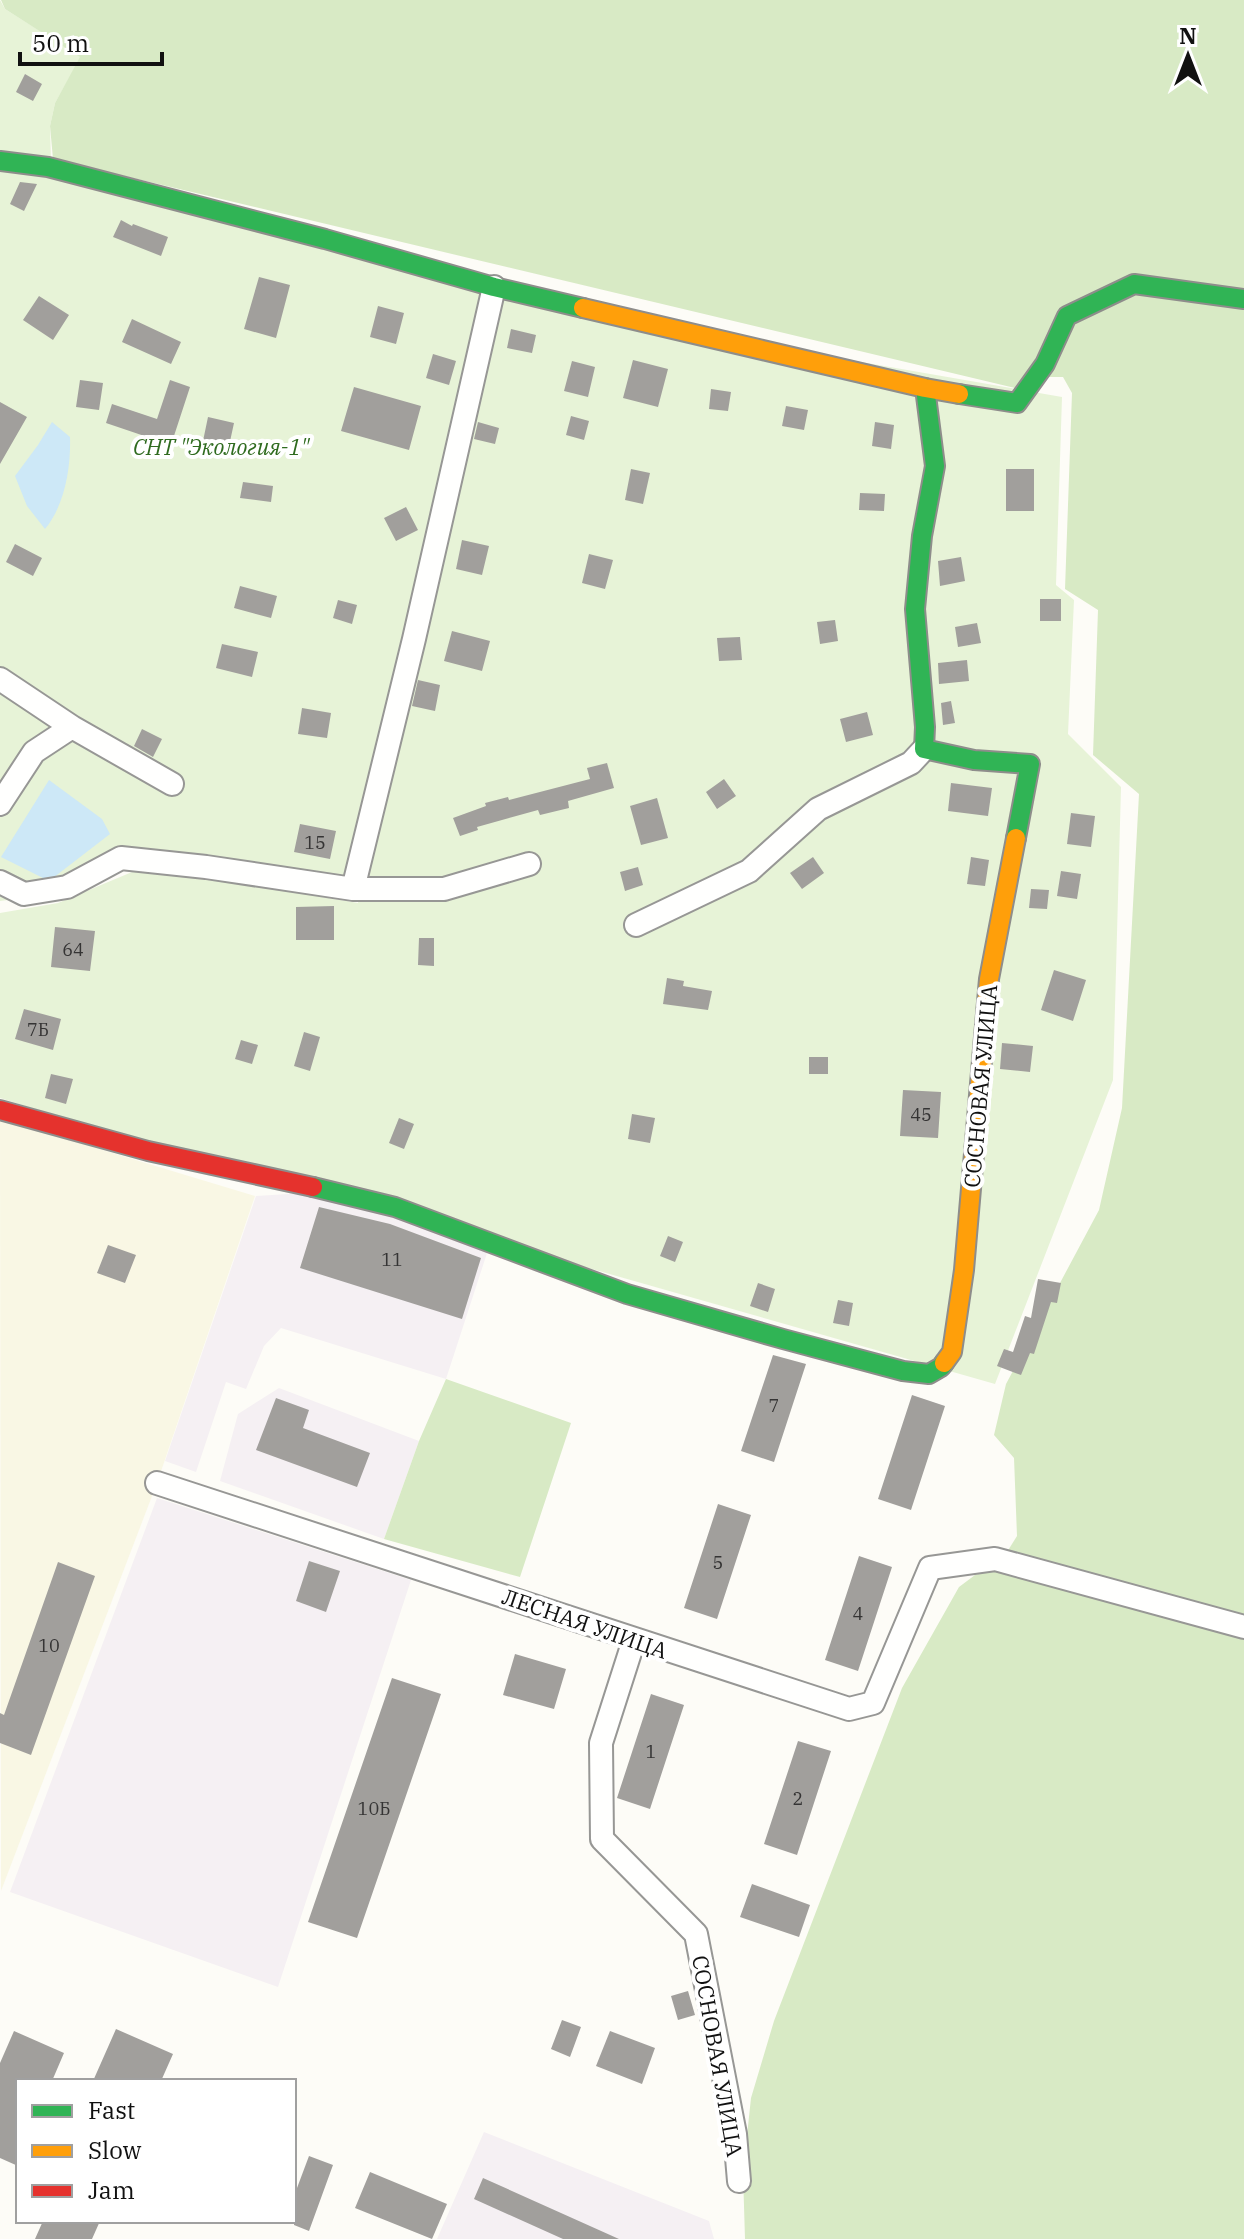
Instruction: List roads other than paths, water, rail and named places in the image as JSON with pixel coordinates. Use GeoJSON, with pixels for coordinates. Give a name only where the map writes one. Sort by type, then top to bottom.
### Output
{"type":"FeatureCollection","features":[{"type":"Feature","properties":{"kind":"street"},"geometry":{"type":"LineString","coordinates":[[0,161],[48,167],[325,239],[494,287],[925,388],[1017,403],[1045,364],[1067,316],[1134,284],[1244,299]]}},
{"type":"Feature","properties":{"kind":"street"},"geometry":{"type":"LineString","coordinates":[[353,889],[494,287]]}},
{"type":"Feature","properties":{"kind":"street"},"geometry":{"type":"LineString","coordinates":[[636,925],[749,871],[818,809],[911,763],[924,749],[925,727],[915,609],[922,536],[935,466],[925,388]]}},
{"type":"Feature","properties":{"kind":"street"},"geometry":{"type":"LineString","coordinates":[[0,679],[72,727],[172,784]]}},
{"type":"Feature","properties":{"kind":"street"},"geometry":{"type":"LineString","coordinates":[[0,804],[34,752],[72,727]]}},
{"type":"Feature","properties":{"kind":"street","name":"СОСНОВАЯ УЛИЦА"},"geometry":{"type":"LineString","coordinates":[[0,1110],[148,1151],[395,1207],[627,1294],[903,1371],[929,1374],[941,1367],[952,1352],[964,1270],[989,979],[1030,764],[974,760],[924,749]]}},
{"type":"Feature","properties":{"kind":"street"},"geometry":{"type":"LineString","coordinates":[[0,882],[24,894],[67,887],[121,858],[353,889],[444,889],[529,864]]}},
{"type":"Feature","properties":{"kind":"street","name":"ЛЕСНАЯ УЛИЦА"},"geometry":{"type":"LineString","coordinates":[[157,1483],[849,1709],[873,1703],[930,1568],[995,1559],[1244,1627]]}},
{"type":"Feature","properties":{"kind":"street","name":"СОСНОВАЯ УЛИЦА"},"geometry":{"type":"LineString","coordinates":[[634,1640],[601,1743],[602,1839],[696,1934],[735,2134],[739,2181]]}},
{"type":"Feature","properties":{"kind":"water"},"geometry":{"type":"Polygon","coordinates":[[[52,422],[70,437],[69,461],[62,497],[45,529],[27,506],[15,476],[52,422]]]}},
{"type":"Feature","properties":{"kind":"water"},"geometry":{"type":"Polygon","coordinates":[[[49,780],[102,819],[110,834],[49,881],[1,857],[49,780]]]}},
{"type":"Feature","properties":{"kind":"park label","name":"СНТ \"Экология-1\""},"geometry":{"type":"Point","coordinates":[221,446]}}]}
